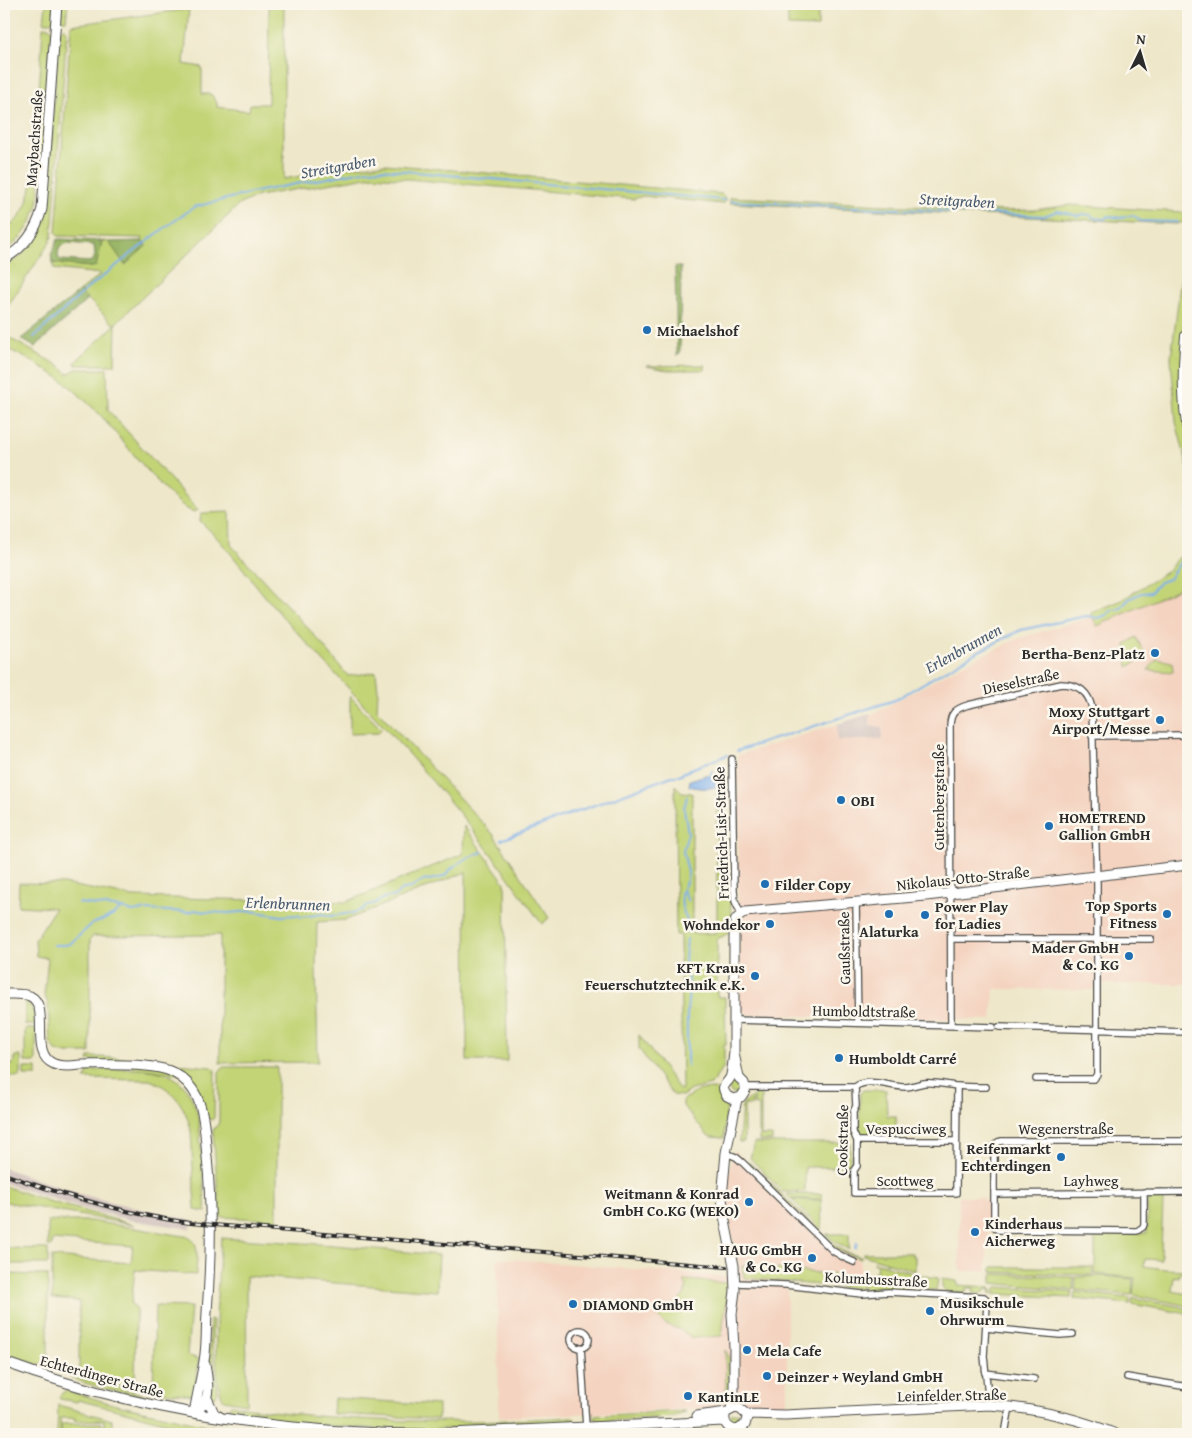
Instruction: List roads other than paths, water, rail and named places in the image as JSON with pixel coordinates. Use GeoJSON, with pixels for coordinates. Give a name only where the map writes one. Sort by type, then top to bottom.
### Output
{"type":"FeatureCollection","features":[{"type":"Feature","properties":{"kind":"highway"},"geometry":{"type":"LineString","coordinates":[[1188,333],[1183,372],[1188,429]]}},
{"type":"Feature","properties":{"kind":"main road","name":"Maybachstraße"},"geometry":{"type":"LineString","coordinates":[[4,259],[18,250],[30,237],[42,209],[57,4]]}},
{"type":"Feature","properties":{"kind":"main road","name":"Nikolaus-Otto-Straße"},"geometry":{"type":"LineString","coordinates":[[741,914],[756,910],[951,894],[1188,865]]}},
{"type":"Feature","properties":{"kind":"main road","name":"Friedrich-List-Straße"},"geometry":{"type":"LineString","coordinates":[[736,1414],[732,1314],[736,1282],[722,1198],[733,1098],[725,1094],[723,1087],[724,1084],[734,1078],[734,928],[735,921],[741,914]]}},
{"type":"Feature","properties":{"kind":"main road"},"geometry":{"type":"LineString","coordinates":[[4,994],[25,995],[34,999],[39,1009],[41,1045],[44,1055],[53,1064],[161,1068],[178,1075],[190,1086],[197,1098],[202,1110],[207,1150],[211,1213],[204,1359],[194,1413]]}},
{"type":"Feature","properties":{"kind":"main road"},"geometry":{"type":"LineString","coordinates":[[733,1098],[744,1094],[746,1087],[742,1080],[734,1078]]}},
{"type":"Feature","properties":{"kind":"main road"},"geometry":{"type":"LineString","coordinates":[[204,1359],[207,1378],[207,1398],[214,1412],[224,1419]]}},
{"type":"Feature","properties":{"kind":"main road","name":"Echterdinger Straße"},"geometry":{"type":"LineString","coordinates":[[4,1362],[109,1394],[194,1413]]}},
{"type":"Feature","properties":{"kind":"main road"},"geometry":{"type":"LineString","coordinates":[[194,1413],[203,1405],[207,1398]]}},
{"type":"Feature","properties":{"kind":"main road","name":"Leinfelder Straße"},"geometry":{"type":"LineString","coordinates":[[194,1413],[265,1425],[350,1432],[427,1434],[678,1422],[690,1417],[736,1414],[785,1415],[989,1405],[1010,1406],[1064,1416],[1116,1434]]}},
{"type":"Feature","properties":{"kind":"main road"},"geometry":{"type":"LineString","coordinates":[[736,1414],[743,1428],[737,1432],[729,1428],[736,1414]]}},
{"type":"Feature","properties":{"kind":"street","name":"Dieselstraße"},"geometry":{"type":"LineString","coordinates":[[950,718],[955,710],[968,704],[1054,685],[1070,684],[1080,688],[1086,692],[1091,702],[1096,876],[1096,1077],[1089,1080],[1036,1079]]}},
{"type":"Feature","properties":{"kind":"street","name":"Gutenbergstraße"},"geometry":{"type":"LineString","coordinates":[[950,718],[951,1026]]}},
{"type":"Feature","properties":{"kind":"street"},"geometry":{"type":"LineString","coordinates":[[1092,736],[1188,735]]}},
{"type":"Feature","properties":{"kind":"street","name":"Friedrich-List-Straße"},"geometry":{"type":"LineString","coordinates":[[732,759],[734,890],[735,901],[741,914]]}},
{"type":"Feature","properties":{"kind":"street","name":"Gaußstraße"},"geometry":{"type":"LineString","coordinates":[[856,902],[858,1023]]}},
{"type":"Feature","properties":{"kind":"street"},"geometry":{"type":"LineString","coordinates":[[951,939],[1151,939]]}},
{"type":"Feature","properties":{"kind":"street","name":"Humboldtstraße"},"geometry":{"type":"LineString","coordinates":[[735,1020],[1188,1032]]}},
{"type":"Feature","properties":{"kind":"street"},"geometry":{"type":"LineString","coordinates":[[746,1087],[855,1087],[860,1084],[888,1083],[905,1087],[923,1084],[986,1087]]}},
{"type":"Feature","properties":{"kind":"street"},"geometry":{"type":"LineString","coordinates":[[956,1141],[957,1086]]}},
{"type":"Feature","properties":{"kind":"street","name":"Cookstraße"},"geometry":{"type":"LineString","coordinates":[[854,1193],[854,1170],[857,1166],[857,1141],[853,1132],[853,1112],[856,1106],[855,1087]]}},
{"type":"Feature","properties":{"kind":"street","name":"Vespucciweg"},"geometry":{"type":"LineString","coordinates":[[857,1141],[956,1141]]}},
{"type":"Feature","properties":{"kind":"street","name":"Scottweg"},"geometry":{"type":"LineString","coordinates":[[854,1193],[956,1193],[956,1141]]}},
{"type":"Feature","properties":{"kind":"street","name":"Wegenerstraße"},"geometry":{"type":"LineString","coordinates":[[994,1194],[994,1146],[998,1142],[1188,1141]]}},
{"type":"Feature","properties":{"kind":"street"},"geometry":{"type":"LineString","coordinates":[[726,1153],[742,1162],[833,1251],[854,1262]]}},
{"type":"Feature","properties":{"kind":"street"},"geometry":{"type":"LineString","coordinates":[[994,1194],[994,1226],[1001,1231],[1137,1231],[1144,1224],[1144,1192]]}},
{"type":"Feature","properties":{"kind":"street","name":"Layhweg"},"geometry":{"type":"LineString","coordinates":[[994,1194],[1188,1192]]}},
{"type":"Feature","properties":{"kind":"street","name":"Kolumbusstraße"},"geometry":{"type":"LineString","coordinates":[[736,1282],[862,1294],[888,1292],[981,1297],[986,1299],[987,1304],[986,1328]]}},
{"type":"Feature","properties":{"kind":"street"},"geometry":{"type":"LineString","coordinates":[[989,1405],[984,1349],[986,1328],[1060,1335],[1072,1334]]}},
{"type":"Feature","properties":{"kind":"street"},"geometry":{"type":"LineString","coordinates":[[582,1348],[586,1427]]}},
{"type":"Feature","properties":{"kind":"street"},"geometry":{"type":"LineString","coordinates":[[985,1373],[1034,1379]]}},
{"type":"Feature","properties":{"kind":"street"},"geometry":{"type":"LineString","coordinates":[[1127,1377],[1188,1387]]}},
{"type":"Feature","properties":{"kind":"street"},"geometry":{"type":"LineString","coordinates":[[1005,1434],[1010,1406]]}},
{"type":"Feature","properties":{"kind":"water"},"geometry":{"type":"Polygon","coordinates":[[[706,775],[716,777],[717,786],[699,788],[689,786],[690,780],[706,775]]]}},
{"type":"Feature","properties":{"kind":"waterway","name":"Streitgraben"},"geometry":{"type":"LineString","coordinates":[[34,337],[88,288],[194,207],[255,192],[368,170],[382,169],[724,200]]}},
{"type":"Feature","properties":{"kind":"waterway","name":"Streitgraben"},"geometry":{"type":"LineString","coordinates":[[731,201],[1044,216],[1058,211],[1079,216],[1083,214],[1090,215],[1094,218],[1104,219],[1109,216],[1121,218],[1133,215],[1141,221],[1178,222]]}},
{"type":"Feature","properties":{"kind":"waterway","name":"Erlenbrunnen"},"geometry":{"type":"LineString","coordinates":[[737,751],[895,700],[975,653],[1021,630],[1086,616],[1099,618],[1112,610],[1120,609],[1129,599],[1141,593],[1151,592],[1160,582],[1169,579],[1181,561],[1188,557]]}},
{"type":"Feature","properties":{"kind":"waterway","name":"Erlenbrunnen"},"geometry":{"type":"LineString","coordinates":[[501,840],[672,776],[677,776],[727,755]]}},
{"type":"Feature","properties":{"kind":"waterway"},"geometry":{"type":"LineString","coordinates":[[709,777],[712,771]]}},
{"type":"Feature","properties":{"kind":"waterway"},"geometry":{"type":"LineString","coordinates":[[687,797],[684,808],[688,833],[683,851],[688,872],[687,880],[681,893],[688,933]]}},
{"type":"Feature","properties":{"kind":"waterway","name":"Erlenbrunnen"},"geometry":{"type":"LineString","coordinates":[[79,903],[122,908],[132,912],[145,910],[189,912],[195,910],[229,913],[251,911],[281,916],[298,915],[301,917],[323,914],[330,916],[364,909],[368,905],[384,898],[395,896],[403,889],[411,888],[423,881],[440,878],[465,859],[482,852]]}},
{"type":"Feature","properties":{"kind":"waterway"},"geometry":{"type":"LineString","coordinates":[[683,890],[688,901]]}},
{"type":"Feature","properties":{"kind":"waterway"},"geometry":{"type":"LineString","coordinates":[[54,945],[70,944],[92,924],[112,916],[122,908]]}},
{"type":"Feature","properties":{"kind":"waterway"},"geometry":{"type":"LineString","coordinates":[[687,939],[685,959],[689,990],[687,1066]]}},
{"type":"Feature","properties":{"kind":"waterway"},"geometry":{"type":"LineString","coordinates":[[855,1248],[857,1243]]}},
{"type":"Feature","properties":{"kind":"railway"},"geometry":{"type":"LineString","coordinates":[[4,1174],[96,1203],[143,1215],[190,1223],[726,1267]]}},
{"type":"Feature","properties":{"kind":"place","name":"Michaelshof"},"geometry":{"type":"Point","coordinates":[647,330]}},
{"type":"Feature","properties":{"kind":"place","name":"Bertha-Benz-Platz"},"geometry":{"type":"Point","coordinates":[1155,653]}},
{"type":"Feature","properties":{"kind":"place","name":"Moxy Stuttgart Airport/Messe"},"geometry":{"type":"Point","coordinates":[1160,720]}},
{"type":"Feature","properties":{"kind":"place","name":"OBI"},"geometry":{"type":"Point","coordinates":[841,800]}},
{"type":"Feature","properties":{"kind":"place","name":"HOMETREND Gallion GmbH"},"geometry":{"type":"Point","coordinates":[1049,826]}},
{"type":"Feature","properties":{"kind":"place","name":"Filder Copy"},"geometry":{"type":"Point","coordinates":[765,884]}},
{"type":"Feature","properties":{"kind":"place","name":"Alaturka"},"geometry":{"type":"Point","coordinates":[889,914]}},
{"type":"Feature","properties":{"kind":"place","name":"Top Sports Fitness"},"geometry":{"type":"Point","coordinates":[1167,914]}},
{"type":"Feature","properties":{"kind":"place","name":"Power Play for Ladies"},"geometry":{"type":"Point","coordinates":[925,915]}},
{"type":"Feature","properties":{"kind":"place","name":"Wohndekor"},"geometry":{"type":"Point","coordinates":[770,924]}},
{"type":"Feature","properties":{"kind":"place","name":"Mader GmbH & Co. KG"},"geometry":{"type":"Point","coordinates":[1129,956]}},
{"type":"Feature","properties":{"kind":"place","name":"KFT Kraus Feuerschutztechnik e.K."},"geometry":{"type":"Point","coordinates":[755,976]}},
{"type":"Feature","properties":{"kind":"place","name":"Humboldt Carré"},"geometry":{"type":"Point","coordinates":[839,1058]}},
{"type":"Feature","properties":{"kind":"place","name":"Reifenmarkt Echterdingen"},"geometry":{"type":"Point","coordinates":[1061,1157]}},
{"type":"Feature","properties":{"kind":"place","name":"Weitmann & Konrad GmbH Co.KG (WEKO)"},"geometry":{"type":"Point","coordinates":[749,1202]}},
{"type":"Feature","properties":{"kind":"place","name":"Kinderhaus Aicherweg"},"geometry":{"type":"Point","coordinates":[975,1232]}},
{"type":"Feature","properties":{"kind":"place","name":"HAUG GmbH & Co. KG"},"geometry":{"type":"Point","coordinates":[812,1258]}},
{"type":"Feature","properties":{"kind":"place","name":"DIAMOND GmbH"},"geometry":{"type":"Point","coordinates":[573,1304]}},
{"type":"Feature","properties":{"kind":"place","name":"Musikschule Ohrwurm"},"geometry":{"type":"Point","coordinates":[930,1311]}},
{"type":"Feature","properties":{"kind":"place","name":"Mela Cafe"},"geometry":{"type":"Point","coordinates":[747,1350]}},
{"type":"Feature","properties":{"kind":"place","name":"Deinzer + Weyland GmbH"},"geometry":{"type":"Point","coordinates":[767,1376]}},
{"type":"Feature","properties":{"kind":"place","name":"KantinLE"},"geometry":{"type":"Point","coordinates":[688,1396]}}]}
